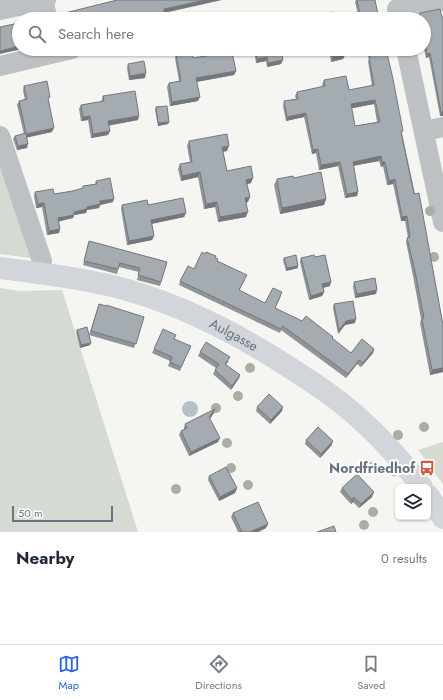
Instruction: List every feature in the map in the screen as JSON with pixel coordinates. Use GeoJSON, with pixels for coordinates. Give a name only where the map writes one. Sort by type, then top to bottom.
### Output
{"type":"FeatureCollection","features":[{"type":"Feature","properties":{"kind":"main road","name":"Aulgasse"},"geometry":{"type":"LineString","coordinates":[[0,268],[76,279],[132,291],[191,313],[247,341],[321,388],[352,412],[399,458],[420,484]]}},
{"type":"Feature","properties":{"kind":"main road"},"geometry":{"type":"LineString","coordinates":[[431,500],[443,518]]}},
{"type":"Feature","properties":{"kind":"street"},"geometry":{"type":"LineString","coordinates":[[397,9],[443,1]]}},
{"type":"Feature","properties":{"kind":"street"},"geometry":{"type":"LineString","coordinates":[[0,10],[46,7]]}},
{"type":"Feature","properties":{"kind":"street"},"geometry":{"type":"LineString","coordinates":[[0,66],[39,56]]}},
{"type":"Feature","properties":{"kind":"street"},"geometry":{"type":"LineString","coordinates":[[408,56],[434,129],[443,222]]}},
{"type":"Feature","properties":{"kind":"street"},"geometry":{"type":"LineString","coordinates":[[0,136],[42,261],[41,273]]}},
{"type":"Feature","properties":{"kind":"shaded area"},"geometry":{"type":"Polygon","coordinates":[[[0,162],[31,258],[0,254],[0,162]]]}},
{"type":"Feature","properties":{"kind":"shaded area"},"geometry":{"type":"Polygon","coordinates":[[[0,288],[20,291],[62,290],[138,532],[0,532],[0,288]]]}},
{"type":"Feature","properties":{"kind":"shaded area"},"geometry":{"type":"Polygon","coordinates":[[[187,401],[193,401],[198,406],[196,415],[193,417],[187,417],[182,412],[182,406],[187,401]]]}},
{"type":"Feature","properties":{"kind":"shaded area"},"geometry":{"type":"Polygon","coordinates":[[[443,442],[443,484],[418,450],[443,442]]]}},
{"type":"Feature","properties":{"kind":"building"},"geometry":{"type":"Polygon","coordinates":[[[117,0],[205,0],[164,9],[164,12],[69,12],[117,0]]]}},
{"type":"Feature","properties":{"kind":"building"},"geometry":{"type":"Polygon","coordinates":[[[357,0],[375,0],[378,12],[360,12],[357,0]]]}},
{"type":"Feature","properties":{"kind":"building"},"geometry":{"type":"Polygon","coordinates":[[[440,9],[443,17],[443,112],[441,112],[431,56],[431,12],[425,12],[440,9]]]}},
{"type":"Feature","properties":{"kind":"building"},"geometry":{"type":"Polygon","coordinates":[[[12,24],[12,48],[0,51],[0,27],[12,24]]]}},
{"type":"Feature","properties":{"kind":"building"},"geometry":{"type":"Polygon","coordinates":[[[176,56],[193,56],[193,58],[206,56],[233,56],[236,71],[196,78],[200,97],[172,102],[169,83],[181,81],[176,56]]]}},
{"type":"Feature","properties":{"kind":"building"},"geometry":{"type":"Polygon","coordinates":[[[256,56],[282,56],[283,60],[268,63],[267,57],[257,59],[256,56]]]}},
{"type":"Feature","properties":{"kind":"building"},"geometry":{"type":"Polygon","coordinates":[[[388,56],[414,194],[419,193],[443,325],[443,368],[432,370],[422,319],[424,318],[407,238],[410,237],[407,216],[402,217],[395,179],[389,181],[385,162],[382,162],[381,156],[353,162],[358,192],[347,194],[340,162],[321,165],[318,149],[313,150],[306,113],[287,117],[284,101],[298,99],[297,92],[325,86],[324,80],[346,76],[349,90],[374,85],[369,57],[388,56]],[[375,100],[351,104],[355,126],[380,122],[375,100]]]}},
{"type":"Feature","properties":{"kind":"building"},"geometry":{"type":"Polygon","coordinates":[[[144,61],[146,73],[130,76],[128,64],[144,61]]]}},
{"type":"Feature","properties":{"kind":"building"},"geometry":{"type":"Polygon","coordinates":[[[47,81],[50,97],[48,98],[54,128],[26,134],[28,144],[18,146],[15,136],[26,133],[19,101],[27,99],[24,86],[47,81]]]}},
{"type":"Feature","properties":{"kind":"building"},"geometry":{"type":"Polygon","coordinates":[[[135,91],[139,116],[108,121],[110,131],[93,134],[90,116],[83,117],[81,105],[104,101],[103,96],[135,91]]]}},
{"type":"Feature","properties":{"kind":"building"},"geometry":{"type":"Polygon","coordinates":[[[167,106],[169,122],[158,123],[156,107],[167,106]]]}},
{"type":"Feature","properties":{"kind":"building"},"geometry":{"type":"Polygon","coordinates":[[[227,134],[229,146],[222,147],[227,171],[251,166],[253,178],[246,180],[250,197],[245,198],[248,212],[220,217],[217,202],[206,204],[200,172],[182,176],[180,164],[192,162],[189,141],[227,134]]]}},
{"type":"Feature","properties":{"kind":"building"},"geometry":{"type":"Polygon","coordinates":[[[321,172],[326,199],[282,208],[277,179],[293,176],[294,178],[321,172]]]}},
{"type":"Feature","properties":{"kind":"building"},"geometry":{"type":"Polygon","coordinates":[[[110,178],[114,199],[100,201],[100,204],[74,212],[74,215],[58,218],[60,229],[49,231],[44,203],[38,204],[35,192],[53,189],[54,194],[73,191],[83,188],[83,186],[97,184],[96,181],[110,178]]]}},
{"type":"Feature","properties":{"kind":"building"},"geometry":{"type":"Polygon","coordinates":[[[183,198],[186,213],[151,220],[154,236],[129,241],[122,205],[147,200],[148,205],[183,198]]]}},
{"type":"Feature","properties":{"kind":"building"},"geometry":{"type":"Polygon","coordinates":[[[89,241],[167,262],[161,282],[138,275],[140,268],[120,263],[118,269],[84,261],[89,241]]]}},
{"type":"Feature","properties":{"kind":"building"},"geometry":{"type":"Polygon","coordinates":[[[202,252],[216,256],[215,258],[218,259],[217,261],[247,275],[239,290],[265,303],[273,288],[282,292],[275,308],[302,321],[306,316],[351,353],[362,339],[374,349],[363,363],[359,360],[348,374],[283,326],[281,329],[180,281],[188,266],[194,269],[202,252]]]}},
{"type":"Feature","properties":{"kind":"building"},"geometry":{"type":"Polygon","coordinates":[[[296,255],[298,266],[287,268],[284,258],[296,255]]]}},
{"type":"Feature","properties":{"kind":"building"},"geometry":{"type":"Polygon","coordinates":[[[314,255],[315,257],[325,255],[331,282],[322,284],[324,292],[311,296],[301,258],[314,255]]]}},
{"type":"Feature","properties":{"kind":"building"},"geometry":{"type":"Polygon","coordinates":[[[375,278],[377,290],[357,294],[354,282],[375,278]]]}},
{"type":"Feature","properties":{"kind":"building"},"geometry":{"type":"Polygon","coordinates":[[[353,301],[356,319],[346,321],[339,330],[334,304],[353,301]]]}},
{"type":"Feature","properties":{"kind":"building"},"geometry":{"type":"Polygon","coordinates":[[[99,304],[144,317],[136,344],[91,331],[99,304]]]}},
{"type":"Feature","properties":{"kind":"building"},"geometry":{"type":"Polygon","coordinates":[[[87,327],[91,343],[81,345],[77,330],[87,327]]]}},
{"type":"Feature","properties":{"kind":"building"},"geometry":{"type":"Polygon","coordinates":[[[163,329],[176,335],[174,339],[191,346],[181,367],[170,362],[172,357],[154,349],[163,329]]]}},
{"type":"Feature","properties":{"kind":"building"},"geometry":{"type":"Polygon","coordinates":[[[206,342],[230,357],[225,364],[240,375],[232,386],[215,370],[219,364],[200,352],[206,342]]]}},
{"type":"Feature","properties":{"kind":"building"},"geometry":{"type":"Polygon","coordinates":[[[269,394],[283,407],[271,420],[257,407],[269,394]]]}},
{"type":"Feature","properties":{"kind":"building"},"geometry":{"type":"Polygon","coordinates":[[[215,409],[209,417],[220,438],[191,452],[181,431],[187,428],[185,424],[215,409]]]}},
{"type":"Feature","properties":{"kind":"building"},"geometry":{"type":"Polygon","coordinates":[[[318,427],[333,441],[321,454],[306,440],[318,427]]]}},
{"type":"Feature","properties":{"kind":"building"},"geometry":{"type":"Polygon","coordinates":[[[226,467],[237,488],[220,497],[209,476],[226,467]]]}},
{"type":"Feature","properties":{"kind":"building"},"geometry":{"type":"Polygon","coordinates":[[[357,474],[374,492],[361,504],[354,497],[352,500],[342,488],[357,474]]]}},
{"type":"Feature","properties":{"kind":"building"},"geometry":{"type":"Polygon","coordinates":[[[258,502],[268,524],[250,532],[242,532],[233,513],[258,502]]]}},
{"type":"Feature","properties":{"kind":"building"},"geometry":{"type":"Polygon","coordinates":[[[334,526],[336,532],[317,532],[334,526]]]}},
{"type":"Feature","properties":{"kind":"place","name":"Nordfriedhof"},"geometry":{"type":"Point","coordinates":[427,468]}}]}
